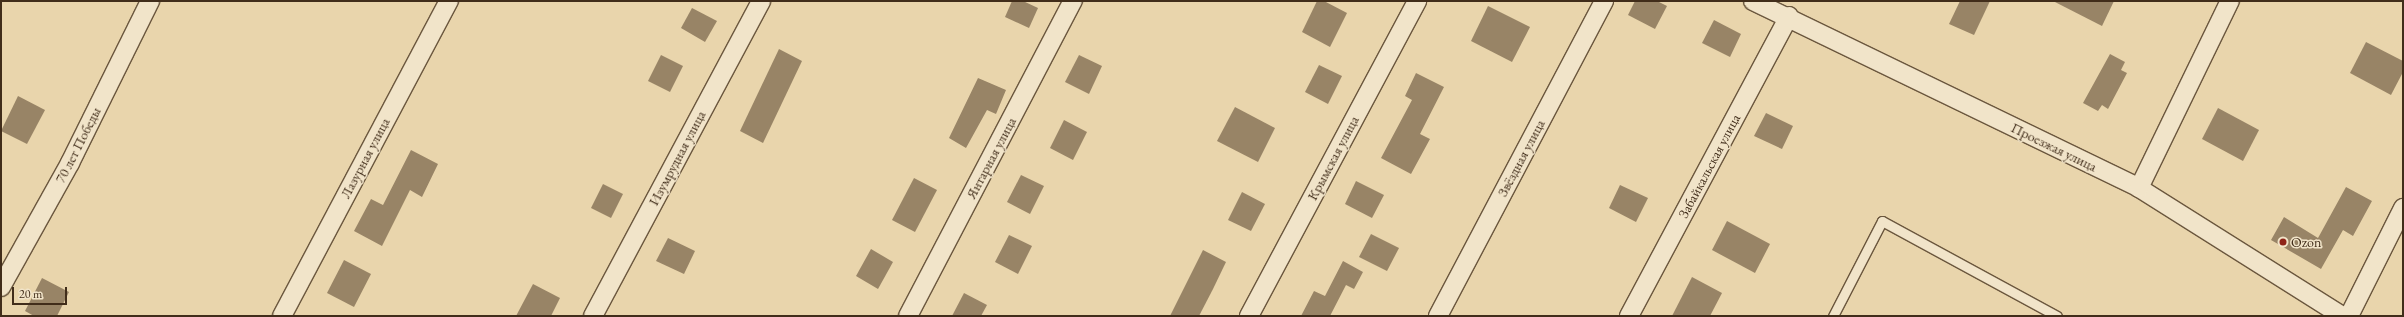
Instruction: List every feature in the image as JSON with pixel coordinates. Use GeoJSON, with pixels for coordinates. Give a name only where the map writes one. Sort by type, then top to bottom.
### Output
{"type":"FeatureCollection","features":[{"type":"Feature","properties":{"kind":"street","name":"70 лет Победы"},"geometry":{"type":"LineString","coordinates":[[1,287],[70,162],[150,1]]}},
{"type":"Feature","properties":{"kind":"street","name":"Лазурная улица"},"geometry":{"type":"LineString","coordinates":[[282,316],[449,1]]}},
{"type":"Feature","properties":{"kind":"street","name":"Изумрудная улица"},"geometry":{"type":"LineString","coordinates":[[592,316],[761,1]]}},
{"type":"Feature","properties":{"kind":"street","name":"Янтарная улица"},"geometry":{"type":"LineString","coordinates":[[908,316],[1073,1]]}},
{"type":"Feature","properties":{"kind":"street","name":"Крымская улица"},"geometry":{"type":"LineString","coordinates":[[1249,316],[1417,1]]}},
{"type":"Feature","properties":{"kind":"street","name":"Звёздная улица"},"geometry":{"type":"LineString","coordinates":[[1438,316],[1604,1]]}},
{"type":"Feature","properties":{"kind":"street","name":"Проезжая улица"},"geometry":{"type":"LineString","coordinates":[[1753,1],[1789,16],[2139,188],[2342,316]]}},
{"type":"Feature","properties":{"kind":"street"},"geometry":{"type":"LineString","coordinates":[[2139,188],[2230,1]]}},
{"type":"Feature","properties":{"kind":"street","name":"Забайкальская улица"},"geometry":{"type":"LineString","coordinates":[[1629,316],[1789,16]]}},
{"type":"Feature","properties":{"kind":"street"},"geometry":{"type":"LineString","coordinates":[[2349,316],[2403,208]]}},
{"type":"Feature","properties":{"kind":"lane"},"geometry":{"type":"LineString","coordinates":[[1833,316],[1882,221],[2057,316]]}},
{"type":"Feature","properties":{"kind":"building"},"geometry":{"type":"Polygon","coordinates":[[[1012,1],[1023,1],[1038,8],[1029,28],[1005,17],[1012,1]]]}},
{"type":"Feature","properties":{"kind":"building"},"geometry":{"type":"Polygon","coordinates":[[[1317,1],[1324,1],[1347,13],[1330,47],[1302,32],[1317,1]]]}},
{"type":"Feature","properties":{"kind":"building"},"geometry":{"type":"Polygon","coordinates":[[[1635,1],[1657,1],[1667,6],[1655,29],[1628,15],[1635,1]]]}},
{"type":"Feature","properties":{"kind":"building"},"geometry":{"type":"Polygon","coordinates":[[[1960,1],[1990,1],[1974,35],[1949,24],[1960,1]]]}},
{"type":"Feature","properties":{"kind":"building"},"geometry":{"type":"Polygon","coordinates":[[[2053,1],[2114,1],[2102,26],[2053,1]]]}},
{"type":"Feature","properties":{"kind":"building"},"geometry":{"type":"Polygon","coordinates":[[[1488,6],[1530,27],[1512,62],[1471,41],[1488,6]]]}},
{"type":"Feature","properties":{"kind":"building"},"geometry":{"type":"Polygon","coordinates":[[[692,8],[717,21],[705,42],[681,28],[692,8]]]}},
{"type":"Feature","properties":{"kind":"building"},"geometry":{"type":"Polygon","coordinates":[[[1714,20],[1741,34],[1730,57],[1702,43],[1714,20]]]}},
{"type":"Feature","properties":{"kind":"building"},"geometry":{"type":"Polygon","coordinates":[[[2366,42],[2403,61],[2403,72],[2391,95],[2350,73],[2366,42]]]}},
{"type":"Feature","properties":{"kind":"building"},"geometry":{"type":"Polygon","coordinates":[[[779,49],[802,61],[763,143],[740,131],[779,49]]]}},
{"type":"Feature","properties":{"kind":"building"},"geometry":{"type":"Polygon","coordinates":[[[2110,54],[2125,62],[2121,70],[2127,73],[2108,109],[2102,105],[2098,111],[2083,103],[2110,54]]]}},
{"type":"Feature","properties":{"kind":"building"},"geometry":{"type":"Polygon","coordinates":[[[661,55],[683,66],[670,92],[648,81],[661,55]]]}},
{"type":"Feature","properties":{"kind":"building"},"geometry":{"type":"Polygon","coordinates":[[[1079,55],[1102,66],[1089,94],[1065,82],[1079,55]]]}},
{"type":"Feature","properties":{"kind":"building"},"geometry":{"type":"Polygon","coordinates":[[[1319,65],[1342,76],[1328,104],[1305,92],[1319,65]]]}},
{"type":"Feature","properties":{"kind":"building"},"geometry":{"type":"Polygon","coordinates":[[[1416,73],[1444,87],[1420,134],[1430,139],[1411,174],[1381,158],[1412,100],[1405,96],[1416,73]]]}},
{"type":"Feature","properties":{"kind":"building"},"geometry":{"type":"Polygon","coordinates":[[[978,78],[1006,90],[996,114],[987,110],[966,148],[949,138],[978,78]]]}},
{"type":"Feature","properties":{"kind":"building"},"geometry":{"type":"Polygon","coordinates":[[[18,96],[45,110],[27,144],[1,131],[18,96]]]}},
{"type":"Feature","properties":{"kind":"building"},"geometry":{"type":"Polygon","coordinates":[[[1235,107],[1275,128],[1258,162],[1217,141],[1235,107]]]}},
{"type":"Feature","properties":{"kind":"building"},"geometry":{"type":"Polygon","coordinates":[[[2218,108],[2259,130],[2243,161],[2202,139],[2218,108]]]}},
{"type":"Feature","properties":{"kind":"building"},"geometry":{"type":"Polygon","coordinates":[[[1766,113],[1793,126],[1782,149],[1754,136],[1766,113]]]}},
{"type":"Feature","properties":{"kind":"building"},"geometry":{"type":"Polygon","coordinates":[[[1064,120],[1087,132],[1073,160],[1050,148],[1064,120]]]}},
{"type":"Feature","properties":{"kind":"building"},"geometry":{"type":"Polygon","coordinates":[[[411,150],[438,164],[422,197],[410,190],[382,246],[354,231],[371,199],[383,205],[411,150]]]}},
{"type":"Feature","properties":{"kind":"building"},"geometry":{"type":"Polygon","coordinates":[[[1021,175],[1044,186],[1030,214],[1007,202],[1021,175]]]}},
{"type":"Feature","properties":{"kind":"building"},"geometry":{"type":"Polygon","coordinates":[[[914,178],[937,190],[915,232],[892,220],[914,178]]]}},
{"type":"Feature","properties":{"kind":"building"},"geometry":{"type":"Polygon","coordinates":[[[1356,181],[1384,195],[1372,218],[1345,204],[1356,181]]]}},
{"type":"Feature","properties":{"kind":"building"},"geometry":{"type":"Polygon","coordinates":[[[603,184],[623,194],[611,218],[591,208],[603,184]]]}},
{"type":"Feature","properties":{"kind":"building"},"geometry":{"type":"Polygon","coordinates":[[[1620,185],[1648,198],[1636,222],[1609,208],[1620,185]]]}},
{"type":"Feature","properties":{"kind":"building"},"geometry":{"type":"Polygon","coordinates":[[[2346,187],[2372,201],[2353,236],[2343,230],[2321,269],[2271,240],[2284,217],[2318,238],[2346,187]]]}},
{"type":"Feature","properties":{"kind":"building"},"geometry":{"type":"Polygon","coordinates":[[[1242,192],[1265,204],[1251,231],[1228,220],[1242,192]]]}},
{"type":"Feature","properties":{"kind":"building"},"geometry":{"type":"Polygon","coordinates":[[[1727,221],[1770,244],[1755,273],[1712,250],[1727,221]]]}},
{"type":"Feature","properties":{"kind":"building"},"geometry":{"type":"Polygon","coordinates":[[[1371,234],[1399,248],[1387,271],[1359,257],[1371,234]]]}},
{"type":"Feature","properties":{"kind":"building"},"geometry":{"type":"Polygon","coordinates":[[[1009,235],[1032,246],[1018,274],[995,262],[1009,235]]]}},
{"type":"Feature","properties":{"kind":"building"},"geometry":{"type":"Polygon","coordinates":[[[668,238],[695,251],[684,274],[656,261],[668,238]]]}},
{"type":"Feature","properties":{"kind":"building"},"geometry":{"type":"Polygon","coordinates":[[[871,249],[893,262],[878,289],[856,276],[871,249]]]}},
{"type":"Feature","properties":{"kind":"building"},"geometry":{"type":"Polygon","coordinates":[[[1203,250],[1226,262],[1213,289],[1199,316],[1170,316],[1203,250]]]}},
{"type":"Feature","properties":{"kind":"building"},"geometry":{"type":"Polygon","coordinates":[[[344,260],[371,274],[354,307],[327,293],[344,260]]]}},
{"type":"Feature","properties":{"kind":"building"},"geometry":{"type":"Polygon","coordinates":[[[1343,261],[1363,272],[1354,289],[1346,285],[1330,316],[1301,316],[1314,291],[1325,296],[1343,261]]]}},
{"type":"Feature","properties":{"kind":"building"},"geometry":{"type":"Polygon","coordinates":[[[1692,277],[1722,293],[1710,316],[1672,316],[1692,277]]]}},
{"type":"Feature","properties":{"kind":"building"},"geometry":{"type":"Polygon","coordinates":[[[42,278],[69,292],[57,316],[34,316],[25,311],[42,278]]]}},
{"type":"Feature","properties":{"kind":"building"},"geometry":{"type":"Polygon","coordinates":[[[533,284],[560,298],[551,316],[516,316],[533,284]]]}},
{"type":"Feature","properties":{"kind":"building"},"geometry":{"type":"Polygon","coordinates":[[[964,293],[987,305],[981,316],[952,316],[964,293]]]}},
{"type":"Feature","properties":{"kind":"place","name":"Ozon"},"geometry":{"type":"Point","coordinates":[2283,242]}}]}
